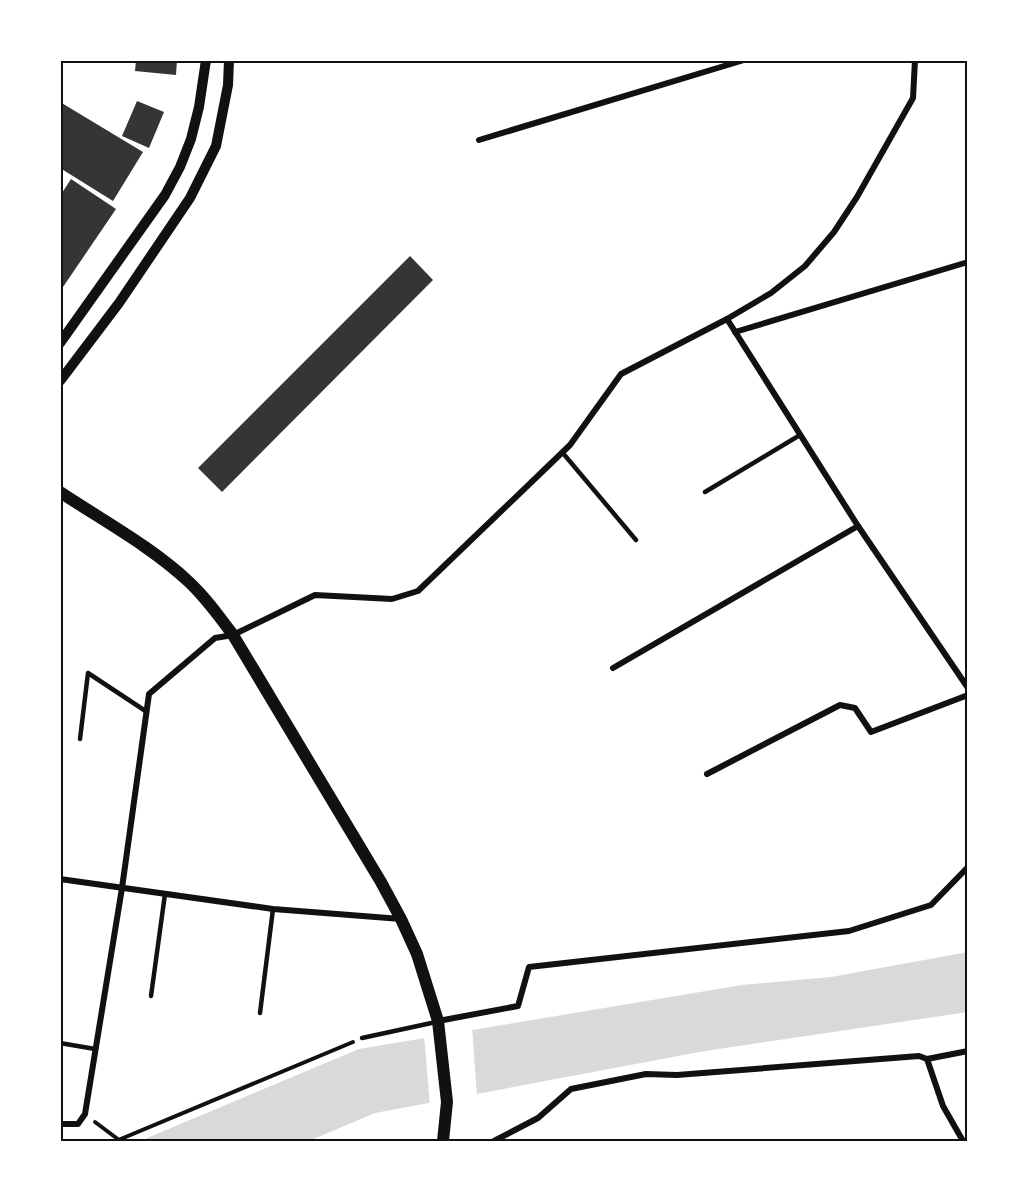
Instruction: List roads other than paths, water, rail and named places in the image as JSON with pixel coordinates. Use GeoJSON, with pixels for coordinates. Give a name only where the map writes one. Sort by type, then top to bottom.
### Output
{"type":"FeatureCollection","features":[{"type":"Feature","properties":{"kind":"main road"},"geometry":{"type":"LineString","coordinates":[[60,492],[163,560],[189,582],[213,608],[233,635],[401,920],[417,954],[439,1025],[447,1102],[443,1141]]}},
{"type":"Feature","properties":{"kind":"street"},"geometry":{"type":"LineString","coordinates":[[60,343],[165,195],[180,167],[191,139],[199,107],[206,60]]}},
{"type":"Feature","properties":{"kind":"street"},"geometry":{"type":"LineString","coordinates":[[60,381],[119,303],[190,198],[216,146],[228,85],[229,60]]}},
{"type":"Feature","properties":{"kind":"street"},"geometry":{"type":"LineString","coordinates":[[479,140],[744,60]]}},
{"type":"Feature","properties":{"kind":"street"},"geometry":{"type":"LineString","coordinates":[[60,1124],[78,1124],[85,1114],[122,888],[149,694],[215,638],[233,635],[315,595],[392,599],[418,591],[570,445],[621,374],[727,319],[771,293],[805,266],[834,232],[857,197],[913,98],[915,60]]}},
{"type":"Feature","properties":{"kind":"street"},"geometry":{"type":"LineString","coordinates":[[735,332],[968,262]]}},
{"type":"Feature","properties":{"kind":"street"},"geometry":{"type":"LineString","coordinates":[[727,319],[858,526],[968,688]]}},
{"type":"Feature","properties":{"kind":"street"},"geometry":{"type":"LineString","coordinates":[[613,668],[858,526]]}},
{"type":"Feature","properties":{"kind":"street"},"geometry":{"type":"LineString","coordinates":[[707,774],[840,705],[855,708],[871,732],[968,695]]}},
{"type":"Feature","properties":{"kind":"street"},"geometry":{"type":"LineString","coordinates":[[439,1025],[518,1006],[529,967],[849,931],[931,904],[968,867]]}},
{"type":"Feature","properties":{"kind":"street"},"geometry":{"type":"LineString","coordinates":[[60,879],[273,909],[401,920]]}},
{"type":"Feature","properties":{"kind":"street"},"geometry":{"type":"LineString","coordinates":[[494,1141],[538,1118],[572,1089],[646,1074],[677,1076],[919,1056],[927,1059],[968,1051]]}},
{"type":"Feature","properties":{"kind":"street"},"geometry":{"type":"LineString","coordinates":[[927,1059],[943,1106],[963,1141]]}},
{"type":"Feature","properties":{"kind":"lane"},"geometry":{"type":"LineString","coordinates":[[705,492],[800,435]]}},
{"type":"Feature","properties":{"kind":"lane"},"geometry":{"type":"LineString","coordinates":[[562,452],[636,540]]}},
{"type":"Feature","properties":{"kind":"lane"},"geometry":{"type":"LineString","coordinates":[[80,739],[88,673],[147,712]]}},
{"type":"Feature","properties":{"kind":"lane"},"geometry":{"type":"LineString","coordinates":[[151,996],[165,894]]}},
{"type":"Feature","properties":{"kind":"lane"},"geometry":{"type":"LineString","coordinates":[[260,1013],[273,909]]}},
{"type":"Feature","properties":{"kind":"lane"},"geometry":{"type":"LineString","coordinates":[[362,1038],[439,1025]]}},
{"type":"Feature","properties":{"kind":"lane"},"geometry":{"type":"LineString","coordinates":[[60,1043],[95,1049]]}}]}
